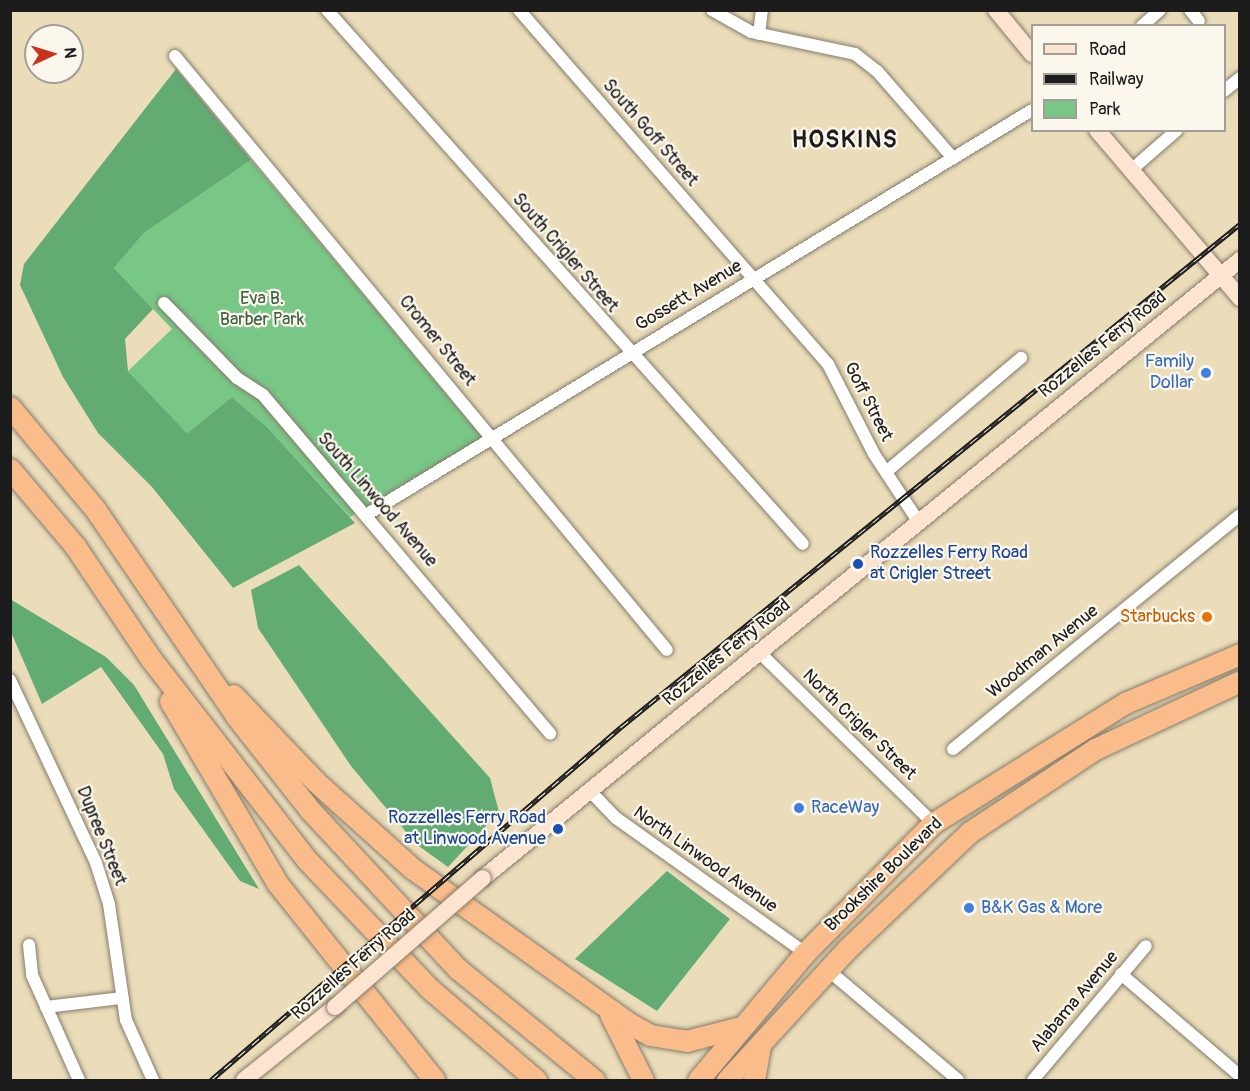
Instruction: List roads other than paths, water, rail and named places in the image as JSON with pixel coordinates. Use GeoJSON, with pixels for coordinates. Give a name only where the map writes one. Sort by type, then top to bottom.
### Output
{"type":"FeatureCollection","features":[{"type":"Feature","properties":{"kind":"highway"},"geometry":{"type":"LineString","coordinates":[[10,407],[95,509],[198,662],[310,810],[388,896],[466,976],[594,1080]]}},
{"type":"Feature","properties":{"kind":"highway"},"geometry":{"type":"LineString","coordinates":[[10,469],[75,546],[151,659],[306,859],[430,989],[536,1080]]}},
{"type":"Feature","properties":{"kind":"highway","name":"Brookshire Boulevard"},"geometry":{"type":"LineString","coordinates":[[698,1080],[805,953],[933,824],[1055,742],[1125,703],[1239,654]]}},
{"type":"Feature","properties":{"kind":"highway"},"geometry":{"type":"LineString","coordinates":[[151,659],[207,773],[277,883],[434,1080]]}},
{"type":"Feature","properties":{"kind":"highway"},"geometry":{"type":"LineString","coordinates":[[198,662],[316,782],[413,869],[603,1004],[650,1035],[673,1040],[741,1027]]}},
{"type":"Feature","properties":{"kind":"highway","name":"Brookshire Boulevard"},"geometry":{"type":"LineString","coordinates":[[727,1080],[828,970],[960,840],[1095,749],[1239,681]]}},
{"type":"Feature","properties":{"kind":"highway"},"geometry":{"type":"LineString","coordinates":[[960,840],[955,832],[959,823],[1055,742]]}},
{"type":"Feature","properties":{"kind":"highway"},"geometry":{"type":"LineString","coordinates":[[603,1004],[627,1040],[643,1080]]}},
{"type":"Feature","properties":{"kind":"highway"},"geometry":{"type":"LineString","coordinates":[[754,1080],[760,1043]]}},
{"type":"Feature","properties":{"kind":"street","name":"South Crigler Street"},"geometry":{"type":"LineString","coordinates":[[327,10],[803,544]]}},
{"type":"Feature","properties":{"kind":"street","name":"South Goff Street"},"geometry":{"type":"LineString","coordinates":[[519,10],[753,279]]}},
{"type":"Feature","properties":{"kind":"street"},"geometry":{"type":"LineString","coordinates":[[712,10],[735,27],[855,54],[894,89],[953,158]]}},
{"type":"Feature","properties":{"kind":"street"},"geometry":{"type":"LineString","coordinates":[[759,34],[762,10]]}},
{"type":"Feature","properties":{"kind":"street"},"geometry":{"type":"LineString","coordinates":[[996,10],[1031,53]]}},
{"type":"Feature","properties":{"kind":"street"},"geometry":{"type":"LineString","coordinates":[[1144,24],[1160,10]]}},
{"type":"Feature","properties":{"kind":"street"},"geometry":{"type":"LineString","coordinates":[[1190,10],[1199,21]]}},
{"type":"Feature","properties":{"kind":"street","name":"Cromer Street"},"geometry":{"type":"LineString","coordinates":[[175,56],[667,650]]}},
{"type":"Feature","properties":{"kind":"street"},"geometry":{"type":"LineString","coordinates":[[1226,89],[1239,78]]}},
{"type":"Feature","properties":{"kind":"street","name":"Gossett Avenue"},"geometry":{"type":"LineString","coordinates":[[366,515],[1031,111]]}},
{"type":"Feature","properties":{"kind":"street"},"geometry":{"type":"LineString","coordinates":[[1099,132],[1239,298]]}},
{"type":"Feature","properties":{"kind":"street"},"geometry":{"type":"LineString","coordinates":[[1130,171],[1175,132]]}},
{"type":"Feature","properties":{"kind":"street","name":"Rozzelles Ferry Road"},"geometry":{"type":"LineString","coordinates":[[244,1080],[335,1007],[483,878],[589,790],[1239,260]]}},
{"type":"Feature","properties":{"kind":"street","name":"Goff Street"},"geometry":{"type":"LineString","coordinates":[[753,279],[840,380],[886,472],[918,521]]}},
{"type":"Feature","properties":{"kind":"street","name":"South Linwood Avenue"},"geometry":{"type":"LineString","coordinates":[[164,303],[237,378],[263,395],[550,734]]}},
{"type":"Feature","properties":{"kind":"street"},"geometry":{"type":"LineString","coordinates":[[886,472],[1021,358]]}},
{"type":"Feature","properties":{"kind":"street","name":"Woodman Avenue"},"geometry":{"type":"LineString","coordinates":[[953,749],[1239,515]]}},
{"type":"Feature","properties":{"kind":"street","name":"North Crigler Street"},"geometry":{"type":"LineString","coordinates":[[759,652],[933,824]]}},
{"type":"Feature","properties":{"kind":"street","name":"Dupree Street"},"geometry":{"type":"LineString","coordinates":[[10,680],[96,863],[109,904],[129,1032],[153,1080]]}},
{"type":"Feature","properties":{"kind":"street","name":"North Linwood Avenue"},"geometry":{"type":"LineString","coordinates":[[589,790],[616,818],[805,953]]}},
{"type":"Feature","properties":{"kind":"street"},"geometry":{"type":"LineString","coordinates":[[29,945],[32,975],[79,1080]]}},
{"type":"Feature","properties":{"kind":"street","name":"Alabama Avenue"},"geometry":{"type":"LineString","coordinates":[[1033,1080],[1146,946]]}},
{"type":"Feature","properties":{"kind":"street"},"geometry":{"type":"LineString","coordinates":[[828,970],[958,1080]]}},
{"type":"Feature","properties":{"kind":"street"},"geometry":{"type":"LineString","coordinates":[[1121,974],[1239,1076]]}},
{"type":"Feature","properties":{"kind":"street"},"geometry":{"type":"LineString","coordinates":[[46,1007],[122,998]]}},
{"type":"Feature","properties":{"kind":"railway"},"geometry":{"type":"LineString","coordinates":[[211,1080],[621,727],[1240,224]]}},
{"type":"Feature","properties":{"kind":"place","name":"Family Dollar"},"geometry":{"type":"Point","coordinates":[1206,373]}},
{"type":"Feature","properties":{"kind":"place","name":"Rozzelles Ferry Road at Crigler Street"},"geometry":{"type":"Point","coordinates":[858,564]}},
{"type":"Feature","properties":{"kind":"place","name":"Starbucks"},"geometry":{"type":"Point","coordinates":[1207,617]}},
{"type":"Feature","properties":{"kind":"place","name":"RaceWay"},"geometry":{"type":"Point","coordinates":[799,808]}},
{"type":"Feature","properties":{"kind":"place","name":"Rozzelles Ferry Road at Linwood Avenue"},"geometry":{"type":"Point","coordinates":[558,829]}},
{"type":"Feature","properties":{"kind":"place","name":"B&K Gas & More"},"geometry":{"type":"Point","coordinates":[969,908]}},
{"type":"Feature","properties":{"kind":"district","name":"HOSKINS"},"geometry":{"type":"Point","coordinates":[845,140]}},
{"type":"Feature","properties":{"kind":"park label","name":"Eva B. Barber Park"},"geometry":{"type":"Point","coordinates":[262,310]}}]}
